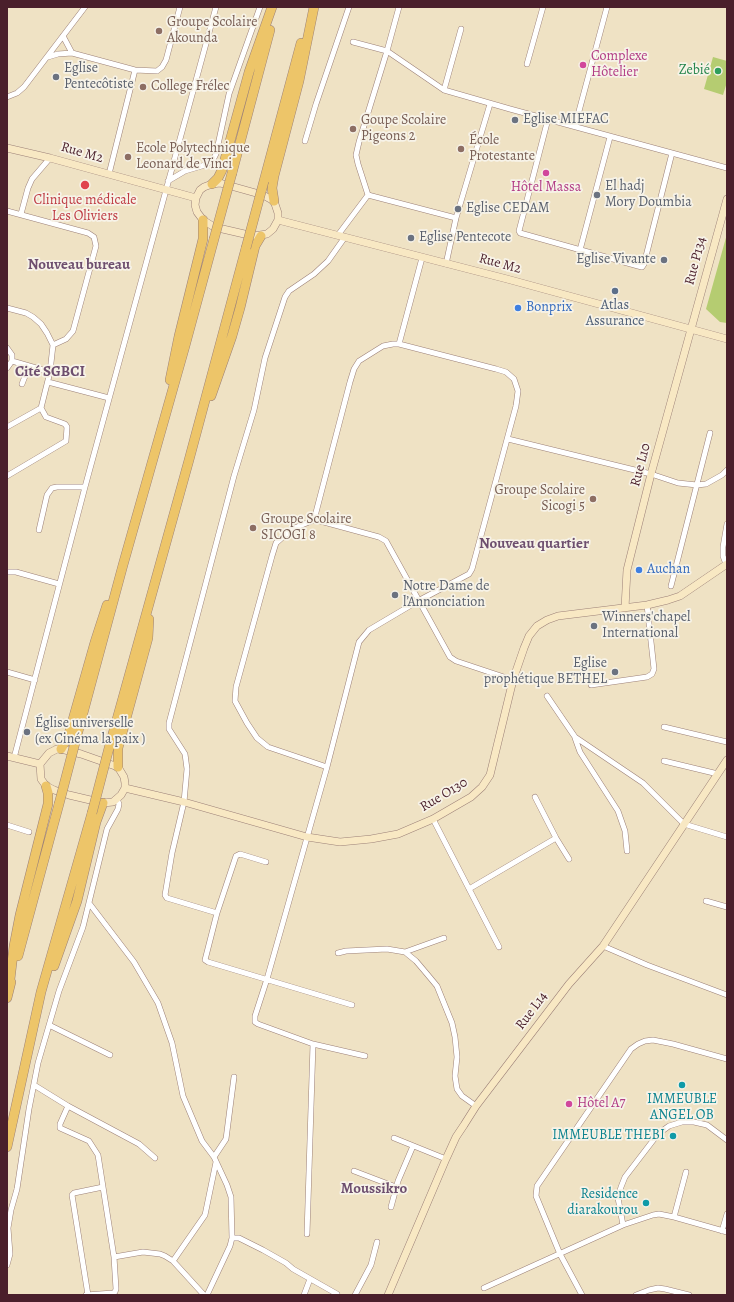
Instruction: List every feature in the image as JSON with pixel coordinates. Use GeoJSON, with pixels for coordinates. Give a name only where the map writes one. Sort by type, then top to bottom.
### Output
{"type":"FeatureCollection","features":[{"type":"Feature","properties":{"kind":"highway"},"geometry":{"type":"LineString","coordinates":[[212,184],[218,178],[222,170],[249,72],[272,7]]}},
{"type":"Feature","properties":{"kind":"highway"},"geometry":{"type":"LineString","coordinates":[[7,998],[76,738],[155,449],[185,346],[276,7]]}},
{"type":"Feature","properties":{"kind":"highway"},"geometry":{"type":"LineString","coordinates":[[7,1147],[41,992],[110,748],[312,7]]}},
{"type":"Feature","properties":{"kind":"highway"},"geometry":{"type":"LineString","coordinates":[[274,201],[272,188],[274,176],[299,81],[312,7]]}},
{"type":"Feature","properties":{"kind":"highway"},"geometry":{"type":"LineString","coordinates":[[155,449],[179,336],[203,239],[203,220]]}},
{"type":"Feature","properties":{"kind":"highway"},"geometry":{"type":"LineString","coordinates":[[189,460],[232,336],[255,246],[261,236]]}},
{"type":"Feature","properties":{"kind":"highway"},"geometry":{"type":"LineString","coordinates":[[62,749],[68,737],[94,642],[123,565]]}},
{"type":"Feature","properties":{"kind":"highway"},"geometry":{"type":"LineString","coordinates":[[118,767],[118,748],[148,638],[150,599]]}},
{"type":"Feature","properties":{"kind":"highway"},"geometry":{"type":"LineString","coordinates":[[9,988],[14,946],[20,915],[48,804],[48,793],[46,786]]}},
{"type":"Feature","properties":{"kind":"highway"},"geometry":{"type":"LineString","coordinates":[[41,992],[57,958],[77,900],[96,822],[103,803]]}},
{"type":"Feature","properties":{"kind":"street"},"geometry":{"type":"LineString","coordinates":[[7,97],[17,93],[24,87],[84,7]]}},
{"type":"Feature","properties":{"kind":"street"},"geometry":{"type":"LineString","coordinates":[[48,57],[58,54],[72,53],[135,70],[157,71],[162,67],[166,60],[180,7]]}},
{"type":"Feature","properties":{"kind":"street"},"geometry":{"type":"LineString","coordinates":[[40,764],[11,757],[35,680],[85,487],[216,7]]}},
{"type":"Feature","properties":{"kind":"street"},"geometry":{"type":"LineString","coordinates":[[168,181],[185,171],[205,165],[213,160],[216,154],[229,94],[260,7]]}},
{"type":"Feature","properties":{"kind":"street"},"geometry":{"type":"LineString","coordinates":[[305,141],[318,97],[349,7]]}},
{"type":"Feature","properties":{"kind":"street"},"geometry":{"type":"LineString","coordinates":[[368,195],[356,155],[399,7]]}},
{"type":"Feature","properties":{"kind":"street"},"geometry":{"type":"LineString","coordinates":[[527,64],[543,7]]}},
{"type":"Feature","properties":{"kind":"street"},"geometry":{"type":"LineString","coordinates":[[574,126],[607,7]]}},
{"type":"Feature","properties":{"kind":"street"},"geometry":{"type":"LineString","coordinates":[[444,90],[461,29]]}},
{"type":"Feature","properties":{"kind":"street"},"geometry":{"type":"LineString","coordinates":[[63,36],[72,53]]}},
{"type":"Feature","properties":{"kind":"street"},"geometry":{"type":"LineString","coordinates":[[354,42],[387,51],[444,90],[548,120],[727,168]]}},
{"type":"Feature","properties":{"kind":"street"},"geometry":{"type":"LineString","coordinates":[[109,174],[135,70]]}},
{"type":"Feature","properties":{"kind":"street"},"geometry":{"type":"LineString","coordinates":[[446,264],[456,218],[490,104]]}},
{"type":"Feature","properties":{"kind":"street"},"geometry":{"type":"LineString","coordinates":[[548,120],[519,231],[520,233],[642,267],[672,153]]}},
{"type":"Feature","properties":{"kind":"street"},"geometry":{"type":"LineString","coordinates":[[580,250],[610,137]]}},
{"type":"Feature","properties":{"kind":"street","name":"Rue M2"},"geometry":{"type":"LineString","coordinates":[[7,148],[50,158],[196,198]]}},
{"type":"Feature","properties":{"kind":"street"},"geometry":{"type":"LineString","coordinates":[[21,214],[28,188],[32,180],[50,158]]}},
{"type":"Feature","properties":{"kind":"street"},"geometry":{"type":"LineString","coordinates":[[220,183],[263,195],[274,201],[278,213],[278,220],[273,228],[267,234],[253,236],[214,227],[203,220],[197,212],[195,205],[196,198],[200,190],[212,184],[220,183]]}},
{"type":"Feature","properties":{"kind":"street"},"geometry":{"type":"LineString","coordinates":[[368,195],[456,218]]}},
{"type":"Feature","properties":{"kind":"street"},"geometry":{"type":"LineString","coordinates":[[217,913],[167,898],[165,895],[172,853],[184,802],[188,769],[185,754],[169,729],[169,723],[234,476],[254,410],[265,358],[285,297],[289,291],[314,274],[328,261],[368,195]]}},
{"type":"Feature","properties":{"kind":"street","name":"Rue P134"},"geometry":{"type":"LineString","coordinates":[[691,330],[727,199]]}},
{"type":"Feature","properties":{"kind":"street"},"geometry":{"type":"LineString","coordinates":[[7,211],[88,233],[94,237],[96,246],[73,331],[66,339],[53,345]]}},
{"type":"Feature","properties":{"kind":"street","name":"Rue M2"},"geometry":{"type":"LineString","coordinates":[[278,220],[727,339]]}},
{"type":"Feature","properties":{"kind":"street"},"geometry":{"type":"LineString","coordinates":[[398,344],[422,258]]}},
{"type":"Feature","properties":{"kind":"street"},"geometry":{"type":"LineString","coordinates":[[7,308],[26,313],[41,324],[47,333],[53,345],[50,372],[41,408],[46,417],[65,424],[67,427],[66,441],[7,476]]}},
{"type":"Feature","properties":{"kind":"street","name":"Rue L10"},"geometry":{"type":"LineString","coordinates":[[625,608],[627,570],[651,474],[691,330]]}},
{"type":"Feature","properties":{"kind":"street"},"geometry":{"type":"LineString","coordinates":[[314,520],[354,369],[359,361],[383,346],[398,344],[506,372],[514,379],[518,391],[508,439],[472,569],[469,574],[418,601],[369,630],[359,642],[327,767],[267,979],[255,1016],[255,1022],[258,1024],[313,1044],[365,1056]]}},
{"type":"Feature","properties":{"kind":"street"},"geometry":{"type":"LineString","coordinates":[[7,348],[12,355],[12,361],[7,368]]}},
{"type":"Feature","properties":{"kind":"street"},"geometry":{"type":"LineString","coordinates":[[12,361],[50,372]]}},
{"type":"Feature","properties":{"kind":"street"},"geometry":{"type":"LineString","coordinates":[[22,384],[29,366]]}},
{"type":"Feature","properties":{"kind":"street"},"geometry":{"type":"LineString","coordinates":[[48,382],[109,398]]}},
{"type":"Feature","properties":{"kind":"street"},"geometry":{"type":"LineString","coordinates":[[7,427],[41,408]]}},
{"type":"Feature","properties":{"kind":"street"},"geometry":{"type":"LineString","coordinates":[[671,586],[710,433]]}},
{"type":"Feature","properties":{"kind":"street"},"geometry":{"type":"LineString","coordinates":[[508,439],[651,474],[678,483],[697,485],[706,484],[715,480],[727,470]]}},
{"type":"Feature","properties":{"kind":"street"},"geometry":{"type":"LineString","coordinates":[[39,530],[47,495],[52,488],[85,487]]}},
{"type":"Feature","properties":{"kind":"street"},"geometry":{"type":"LineString","coordinates":[[327,767],[268,747],[257,738],[247,724],[235,701],[236,687],[276,544],[292,529],[314,520],[379,537],[386,541],[450,657],[456,661],[514,680]]}},
{"type":"Feature","properties":{"kind":"street"},"geometry":{"type":"LineString","coordinates":[[727,524],[723,541],[723,556],[727,564]]}},
{"type":"Feature","properties":{"kind":"street","name":"Rue O130"},"geometry":{"type":"LineString","coordinates":[[125,788],[184,802],[307,837],[340,842],[371,839],[398,834],[433,819],[471,797],[482,787],[490,775],[514,680],[529,636],[537,626],[558,616],[647,605],[668,600],[680,596],[727,564]]}},
{"type":"Feature","properties":{"kind":"street"},"geometry":{"type":"LineString","coordinates":[[7,572],[16,572],[60,584]]}},
{"type":"Feature","properties":{"kind":"street"},"geometry":{"type":"LineString","coordinates":[[591,685],[647,677],[652,674],[654,669],[647,605]]}},
{"type":"Feature","properties":{"kind":"street"},"geometry":{"type":"LineString","coordinates":[[7,672],[35,680]]}},
{"type":"Feature","properties":{"kind":"street"},"geometry":{"type":"LineString","coordinates":[[547,696],[575,737],[584,745],[643,784],[684,824],[727,837]]}},
{"type":"Feature","properties":{"kind":"street"},"geometry":{"type":"LineString","coordinates":[[664,727],[727,742]]}},
{"type":"Feature","properties":{"kind":"street"},"geometry":{"type":"LineString","coordinates":[[575,737],[580,752],[618,811],[625,831],[627,851]]}},
{"type":"Feature","properties":{"kind":"street"},"geometry":{"type":"LineString","coordinates":[[62,749],[118,767],[124,778],[125,788],[121,795],[113,802],[103,803],[69,795],[46,786],[42,779],[40,764],[49,753],[62,749]]}},
{"type":"Feature","properties":{"kind":"street","name":"Rue L14"},"geometry":{"type":"LineString","coordinates":[[388,1295],[446,1159],[456,1138],[476,1106],[569,984],[603,946],[727,760]]}},
{"type":"Feature","properties":{"kind":"street"},"geometry":{"type":"LineString","coordinates":[[664,761],[718,774]]}},
{"type":"Feature","properties":{"kind":"street"},"geometry":{"type":"LineString","coordinates":[[535,797],[556,838],[569,859]]}},
{"type":"Feature","properties":{"kind":"street"},"geometry":{"type":"LineString","coordinates":[[7,1265],[10,1254],[8,1228],[17,1189],[28,1109],[38,1063],[66,970],[79,940],[107,829],[118,809],[119,804],[117,799]]}},
{"type":"Feature","properties":{"kind":"street"},"geometry":{"type":"LineString","coordinates":[[433,819],[500,947]]}},
{"type":"Feature","properties":{"kind":"street"},"geometry":{"type":"LineString","coordinates":[[7,825],[29,832]]}},
{"type":"Feature","properties":{"kind":"street"},"geometry":{"type":"LineString","coordinates":[[469,889],[556,838]]}},
{"type":"Feature","properties":{"kind":"street"},"geometry":{"type":"LineString","coordinates":[[266,862],[240,854],[236,856],[217,913],[205,960],[352,1005]]}},
{"type":"Feature","properties":{"kind":"street"},"geometry":{"type":"LineString","coordinates":[[706,901],[727,907]]}},
{"type":"Feature","properties":{"kind":"street"},"geometry":{"type":"LineString","coordinates":[[89,903],[134,962],[158,1003],[172,1043],[183,1096],[202,1141],[215,1159],[228,1185],[231,1197],[232,1238],[230,1246],[208,1295]]}},
{"type":"Feature","properties":{"kind":"street"},"geometry":{"type":"LineString","coordinates":[[338,953],[346,951],[387,949],[405,952],[444,938]]}},
{"type":"Feature","properties":{"kind":"street"},"geometry":{"type":"LineString","coordinates":[[603,946],[647,965],[727,995]]}},
{"type":"Feature","properties":{"kind":"street"},"geometry":{"type":"LineString","coordinates":[[405,952],[416,961],[437,986],[456,1037],[457,1057],[455,1076],[457,1090],[462,1096],[476,1106]]}},
{"type":"Feature","properties":{"kind":"street"},"geometry":{"type":"LineString","coordinates":[[49,1025],[110,1055]]}},
{"type":"Feature","properties":{"kind":"street"},"geometry":{"type":"LineString","coordinates":[[582,1295],[560,1254],[536,1196],[537,1186],[631,1049],[645,1041],[653,1040],[727,1059]]}},
{"type":"Feature","properties":{"kind":"street"},"geometry":{"type":"LineString","coordinates":[[307,1234],[313,1044]]}},
{"type":"Feature","properties":{"kind":"street"},"geometry":{"type":"LineString","coordinates":[[173,1261],[204,1218],[207,1210],[215,1159],[226,1139],[234,1077]]}},
{"type":"Feature","properties":{"kind":"street"},"geometry":{"type":"LineString","coordinates":[[34,1085],[68,1106],[139,1144],[155,1158]]}},
{"type":"Feature","properties":{"kind":"street"},"geometry":{"type":"LineString","coordinates":[[68,1106],[60,1124],[60,1128],[88,1141],[94,1147],[98,1155],[103,1187],[114,1258],[116,1292],[113,1294],[87,1295],[72,1195],[74,1193],[103,1187]]}},
{"type":"Feature","properties":{"kind":"street"},"geometry":{"type":"LineString","coordinates":[[622,1225],[618,1198],[621,1187],[625,1177],[658,1134],[669,1126],[682,1122],[694,1122],[707,1125],[727,1140]]}},
{"type":"Feature","properties":{"kind":"street"},"geometry":{"type":"LineString","coordinates":[[394,1138],[446,1159]]}},
{"type":"Feature","properties":{"kind":"street"},"geometry":{"type":"LineString","coordinates":[[391,1207],[396,1187],[413,1146]]}},
{"type":"Feature","properties":{"kind":"street"},"geometry":{"type":"LineString","coordinates":[[354,1171],[396,1187]]}},
{"type":"Feature","properties":{"kind":"street"},"geometry":{"type":"LineString","coordinates":[[674,1217],[686,1172]]}},
{"type":"Feature","properties":{"kind":"street"},"geometry":{"type":"LineString","coordinates":[[484,1288],[622,1225],[659,1214],[724,1231],[727,1214]]}},
{"type":"Feature","properties":{"kind":"street"},"geometry":{"type":"LineString","coordinates":[[232,1238],[239,1238],[286,1262],[293,1269],[337,1295]]}},
{"type":"Feature","properties":{"kind":"street"},"geometry":{"type":"LineString","coordinates":[[355,1295],[371,1265],[377,1242]]}},
{"type":"Feature","properties":{"kind":"street"},"geometry":{"type":"LineString","coordinates":[[114,1258],[143,1252],[160,1254],[173,1261],[204,1295]]}},
{"type":"Feature","properties":{"kind":"street"},"geometry":{"type":"LineString","coordinates":[[304,1295],[310,1279]]}},
{"type":"Feature","properties":{"kind":"street"},"geometry":{"type":"LineString","coordinates":[[636,1295],[658,1288],[690,1295]]}},
{"type":"Feature","properties":{"kind":"green space","name":"Zebié"},"geometry":{"type":"Polygon","coordinates":[[[713,57],[727,61],[727,82],[723,95],[704,89],[713,57]]]}},
{"type":"Feature","properties":{"kind":"green space"},"geometry":{"type":"Polygon","coordinates":[[[727,234],[727,323],[720,322],[706,309],[727,234]]]}},
{"type":"Feature","properties":{"kind":"place","name":"Groupe Scolaire Akounda"},"geometry":{"type":"Point","coordinates":[159,31]}},
{"type":"Feature","properties":{"kind":"place","name":"Complexe Hôtelier"},"geometry":{"type":"Point","coordinates":[583,65]}},
{"type":"Feature","properties":{"kind":"place","name":"Zebié"},"geometry":{"type":"Point","coordinates":[718,71]}},
{"type":"Feature","properties":{"kind":"place","name":"Eglise Pentecôtiste"},"geometry":{"type":"Point","coordinates":[56,77]}},
{"type":"Feature","properties":{"kind":"place","name":"College Frélec"},"geometry":{"type":"Point","coordinates":[143,87]}},
{"type":"Feature","properties":{"kind":"place","name":"Eglise MIEFAC"},"geometry":{"type":"Point","coordinates":[515,120]}},
{"type":"Feature","properties":{"kind":"place","name":"Goupe Scolaire Pigeons 2"},"geometry":{"type":"Point","coordinates":[353,129]}},
{"type":"Feature","properties":{"kind":"place","name":"École Protestante"},"geometry":{"type":"Point","coordinates":[461,149]}},
{"type":"Feature","properties":{"kind":"place","name":"Ecole Polytechnique Leonard de Vinci"},"geometry":{"type":"Point","coordinates":[128,157]}},
{"type":"Feature","properties":{"kind":"place","name":"Hôtel Massa"},"geometry":{"type":"Point","coordinates":[546,173]}},
{"type":"Feature","properties":{"kind":"place","name":"Clinique médicale Les Oliviers"},"geometry":{"type":"Point","coordinates":[85,185]}},
{"type":"Feature","properties":{"kind":"place","name":"El hadj Mory Doumbia"},"geometry":{"type":"Point","coordinates":[597,195]}},
{"type":"Feature","properties":{"kind":"place","name":"Eglise CEDAM"},"geometry":{"type":"Point","coordinates":[458,209]}},
{"type":"Feature","properties":{"kind":"place","name":"Eglise Pentecote"},"geometry":{"type":"Point","coordinates":[411,238]}},
{"type":"Feature","properties":{"kind":"place","name":"Eglise Vivante"},"geometry":{"type":"Point","coordinates":[664,260]}},
{"type":"Feature","properties":{"kind":"place","name":"Atlas Assurance"},"geometry":{"type":"Point","coordinates":[615,291]}},
{"type":"Feature","properties":{"kind":"place","name":"Bonprix"},"geometry":{"type":"Point","coordinates":[518,308]}},
{"type":"Feature","properties":{"kind":"place","name":"Groupe Scolaire Sicogi 5"},"geometry":{"type":"Point","coordinates":[593,499]}},
{"type":"Feature","properties":{"kind":"place","name":"Groupe Scolaire SICOGI 8"},"geometry":{"type":"Point","coordinates":[253,528]}},
{"type":"Feature","properties":{"kind":"place","name":"Auchan"},"geometry":{"type":"Point","coordinates":[639,570]}},
{"type":"Feature","properties":{"kind":"place","name":"Notre Dame de l’Annonciation"},"geometry":{"type":"Point","coordinates":[395,595]}},
{"type":"Feature","properties":{"kind":"place","name":"Winners'chapel International"},"geometry":{"type":"Point","coordinates":[594,626]}},
{"type":"Feature","properties":{"kind":"place","name":"Eglise prophétique BETHEL"},"geometry":{"type":"Point","coordinates":[615,672]}},
{"type":"Feature","properties":{"kind":"place","name":"Église universelle (ex Cinéma la paix )"},"geometry":{"type":"Point","coordinates":[27,732]}},
{"type":"Feature","properties":{"kind":"place","name":"IMMEUBLE ANGEL OB"},"geometry":{"type":"Point","coordinates":[682,1085]}},
{"type":"Feature","properties":{"kind":"place","name":"Hôtel A7"},"geometry":{"type":"Point","coordinates":[569,1104]}},
{"type":"Feature","properties":{"kind":"place","name":"IMMEUBLE THEBI"},"geometry":{"type":"Point","coordinates":[673,1136]}},
{"type":"Feature","properties":{"kind":"place","name":"Residence diarakourou"},"geometry":{"type":"Point","coordinates":[646,1203]}},
{"type":"Feature","properties":{"kind":"district","name":"Nouveau bureau"},"geometry":{"type":"Point","coordinates":[79,265]}},
{"type":"Feature","properties":{"kind":"district","name":"Cité SGBCI"},"geometry":{"type":"Point","coordinates":[50,372]}},
{"type":"Feature","properties":{"kind":"district","name":"Nouveau quartier"},"geometry":{"type":"Point","coordinates":[534,544]}},
{"type":"Feature","properties":{"kind":"district","name":"Moussikro"},"geometry":{"type":"Point","coordinates":[374,1189]}}]}
